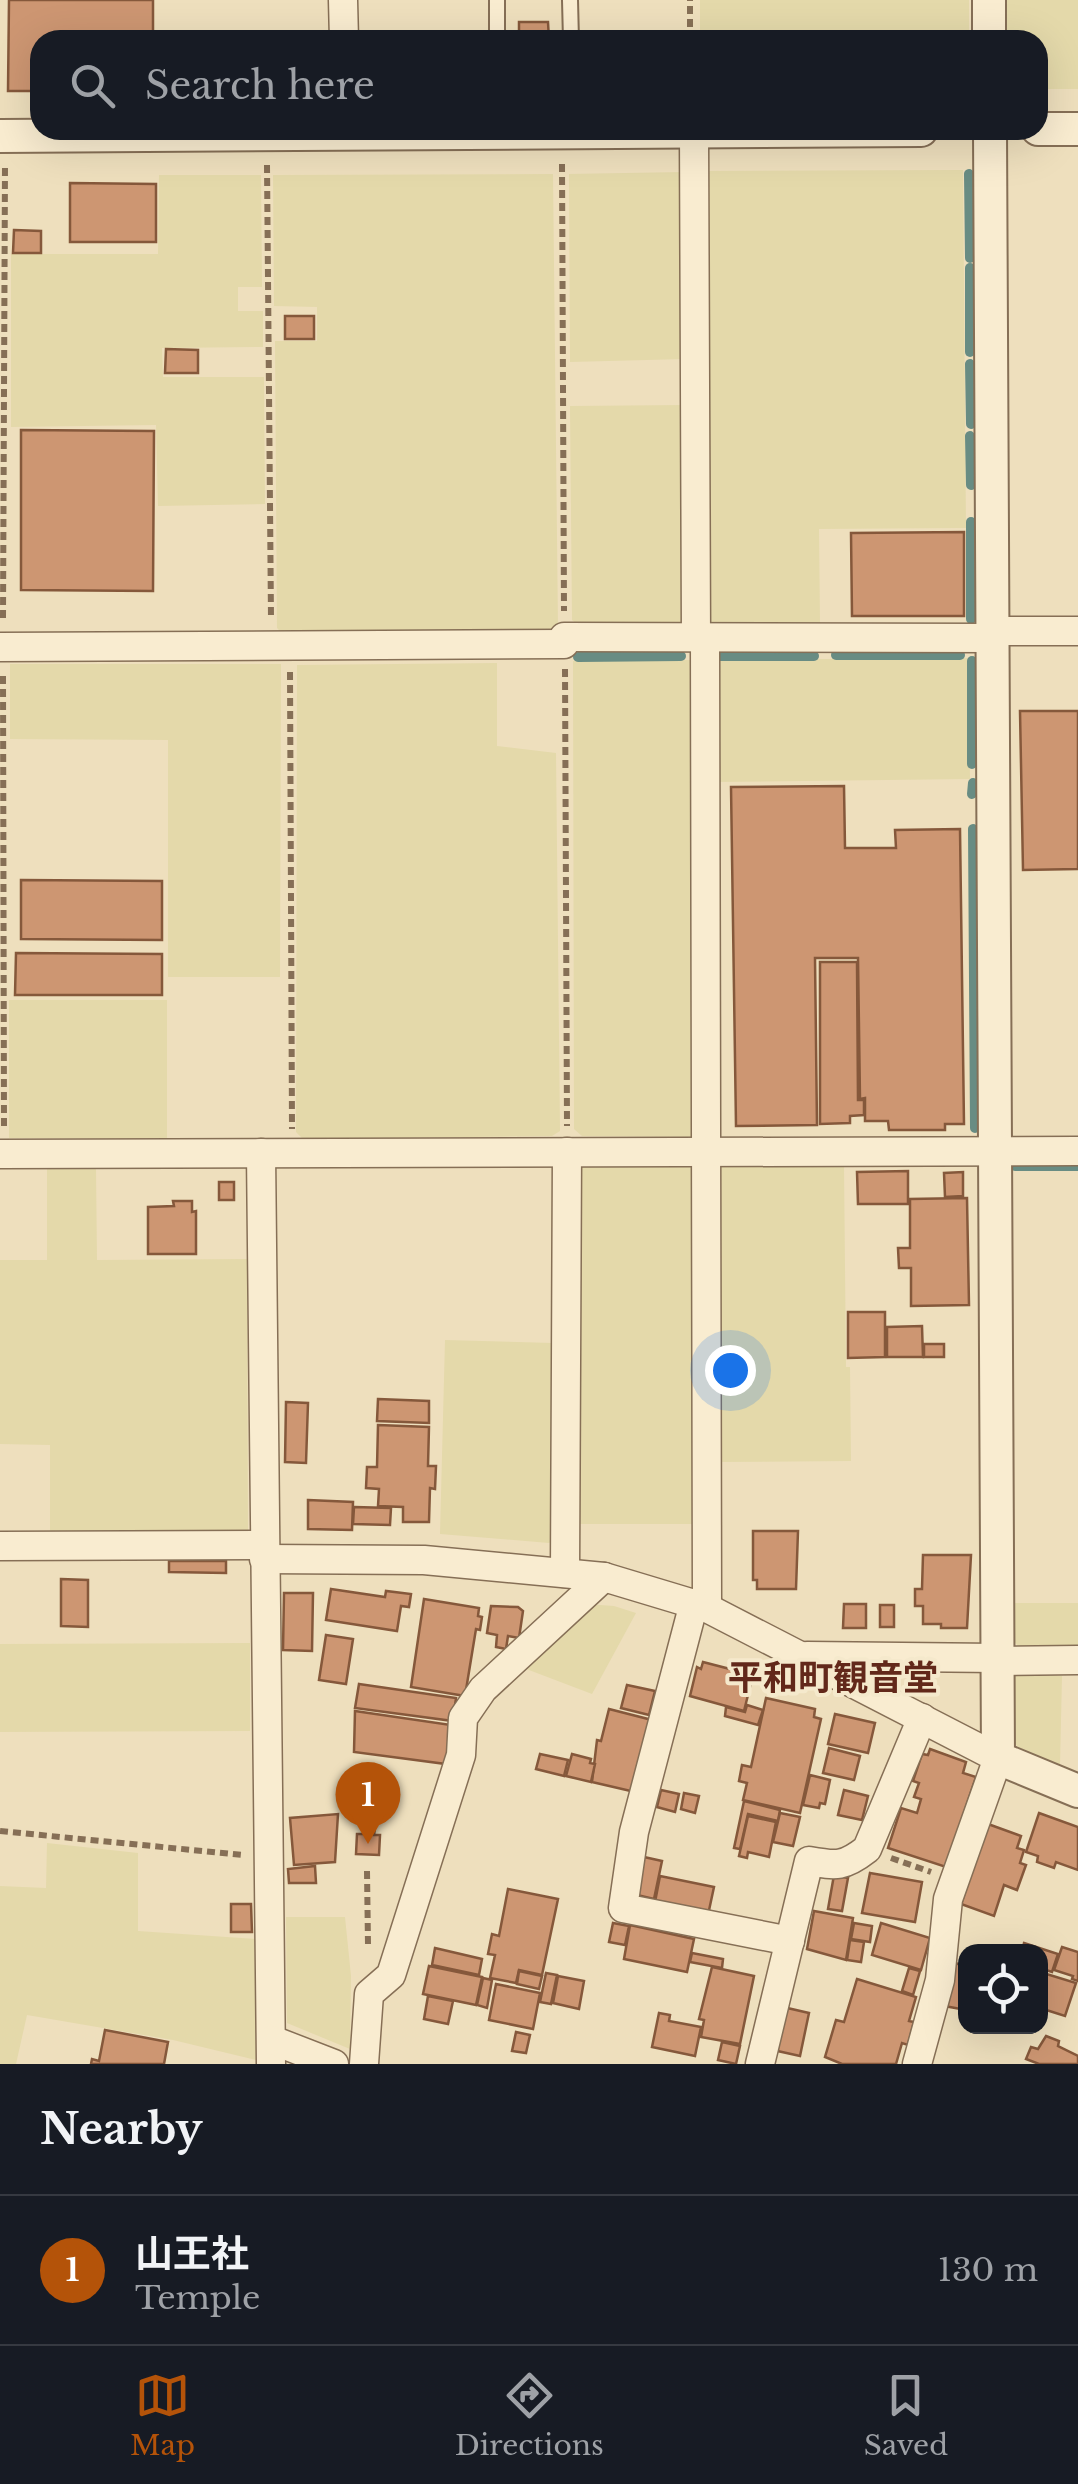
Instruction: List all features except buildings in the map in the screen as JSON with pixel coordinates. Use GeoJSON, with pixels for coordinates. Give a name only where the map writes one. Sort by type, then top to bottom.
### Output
{"type":"FeatureCollection","features":[{"type":"Feature","properties":{"kind":"street"},"geometry":{"type":"LineString","coordinates":[[343,0],[344,30]]}},
{"type":"Feature","properties":{"kind":"street"},"geometry":{"type":"LineString","coordinates":[[989,0],[989,30]]}},
{"type":"Feature","properties":{"kind":"street"},"geometry":{"type":"LineString","coordinates":[[1048,129],[1078,129]]}},
{"type":"Feature","properties":{"kind":"street"},"geometry":{"type":"LineString","coordinates":[[0,136],[30,136]]}},
{"type":"Feature","properties":{"kind":"street"},"geometry":{"type":"LineString","coordinates":[[694,140],[706,1152],[701,1605],[634,1832],[623,1908],[790,1941]]}},
{"type":"Feature","properties":{"kind":"street"},"geometry":{"type":"LineString","coordinates":[[917,2064],[940,1980],[948,1899],[998,1758],[990,140]]}},
{"type":"Feature","properties":{"kind":"street"},"geometry":{"type":"LineString","coordinates":[[0,648],[1078,631]]}},
{"type":"Feature","properties":{"kind":"street"},"geometry":{"type":"LineString","coordinates":[[0,1154],[1078,1151]]}},
{"type":"Feature","properties":{"kind":"street"},"geometry":{"type":"LineString","coordinates":[[566,1572],[567,1152]]}},
{"type":"Feature","properties":{"kind":"street"},"geometry":{"type":"LineString","coordinates":[[261,1154],[272,2052],[334,2064]]}},
{"type":"Feature","properties":{"kind":"street"},"geometry":{"type":"LineString","coordinates":[[0,1546],[424,1560],[604,1578],[701,1605],[998,1758],[1078,1791]]}},
{"type":"Feature","properties":{"kind":"street"},"geometry":{"type":"LineString","coordinates":[[364,2064],[369,1994],[391,1975],[461,1755],[463,1718],[483,1689],[604,1578]]}},
{"type":"Feature","properties":{"kind":"street"},"geometry":{"type":"LineString","coordinates":[[800,1656],[1078,1660]]}},
{"type":"Feature","properties":{"kind":"street"},"geometry":{"type":"LineString","coordinates":[[760,2064],[809,1861],[836,1866],[852,1861],[866,1849],[922,1718]]}},
{"type":"Feature","properties":{"kind":"lane"},"geometry":{"type":"LineString","coordinates":[[497,30],[498,0]]}},
{"type":"Feature","properties":{"kind":"lane"},"geometry":{"type":"LineString","coordinates":[[570,0],[570,30]]}},
{"type":"Feature","properties":{"kind":"path"},"geometry":{"type":"LineString","coordinates":[[690,0],[690,30]]}},
{"type":"Feature","properties":{"kind":"path"},"geometry":{"type":"LineString","coordinates":[[266,140],[292,1154]]}},
{"type":"Feature","properties":{"kind":"path"},"geometry":{"type":"LineString","coordinates":[[0,1831],[270,1858]]}},
{"type":"Feature","properties":{"kind":"path"},"geometry":{"type":"LineString","coordinates":[[866,1849],[955,1881]]}},
{"type":"Feature","properties":{"kind":"path"},"geometry":{"type":"LineString","coordinates":[[367,1871],[369,1994]]}},
{"type":"Feature","properties":{"kind":"shaded area"},"geometry":{"type":"Polygon","coordinates":[[[700,0],[969,0],[969,30],[700,30],[700,0]]]}},
{"type":"Feature","properties":{"kind":"shaded area"},"geometry":{"type":"Polygon","coordinates":[[[1006,0],[1078,0],[1078,89],[1048,89],[1048,30],[1006,30],[1006,0]]]}},
{"type":"Feature","properties":{"kind":"shaded area"},"geometry":{"type":"Polygon","coordinates":[[[963,170],[966,528],[819,529],[820,623],[714,625],[705,616],[705,171],[963,170]]]}},
{"type":"Feature","properties":{"kind":"shaded area"},"geometry":{"type":"Polygon","coordinates":[[[683,172],[685,359],[570,362],[569,174],[683,172]]]}},
{"type":"Feature","properties":{"kind":"shaded area"},"geometry":{"type":"Polygon","coordinates":[[[553,174],[558,627],[552,635],[286,637],[277,628],[275,341],[317,341],[317,307],[274,306],[273,175],[553,174]]]}},
{"type":"Feature","properties":{"kind":"shaded area"},"geometry":{"type":"Polygon","coordinates":[[[159,175],[261,175],[262,287],[238,287],[238,311],[263,311],[263,347],[162,348],[163,377],[264,377],[265,504],[158,506],[156,425],[11,427],[11,254],[158,254],[159,175]]]}},
{"type":"Feature","properties":{"kind":"shaded area"},"geometry":{"type":"Polygon","coordinates":[[[685,405],[687,619],[678,626],[579,626],[572,620],[570,406],[685,405]]]}},
{"type":"Feature","properties":{"kind":"shaded area"},"geometry":{"type":"Polygon","coordinates":[[[968,658],[970,779],[712,782],[711,660],[968,658]]]}},
{"type":"Feature","properties":{"kind":"shaded area"},"geometry":{"type":"Polygon","coordinates":[[[695,660],[694,1137],[582,1136],[574,1129],[573,661],[695,660]]]}},
{"type":"Feature","properties":{"kind":"shaded area"},"geometry":{"type":"Polygon","coordinates":[[[497,663],[497,746],[556,753],[560,1131],[552,1136],[303,1139],[296,1132],[297,665],[497,663]]]}},
{"type":"Feature","properties":{"kind":"shaded area"},"geometry":{"type":"Polygon","coordinates":[[[10,664],[281,664],[280,977],[168,977],[168,740],[10,739],[10,664]]]}},
{"type":"Feature","properties":{"kind":"shaded area"},"geometry":{"type":"Polygon","coordinates":[[[9,1000],[167,1000],[167,1139],[9,1138],[9,1000]]]}},
{"type":"Feature","properties":{"kind":"shaded area"},"geometry":{"type":"Polygon","coordinates":[[[844,1166],[851,1461],[715,1462],[713,1167],[844,1166]]]}},
{"type":"Feature","properties":{"kind":"shaded area"},"geometry":{"type":"Polygon","coordinates":[[[582,1167],[699,1167],[703,1524],[575,1524],[574,1176],[582,1167]]]}},
{"type":"Feature","properties":{"kind":"shaded area"},"geometry":{"type":"Polygon","coordinates":[[[47,1169],[96,1169],[97,1260],[247,1259],[248,1530],[50,1531],[50,1445],[0,1444],[0,1260],[47,1260],[47,1169]]]}},
{"type":"Feature","properties":{"kind":"shaded area"},"geometry":{"type":"Polygon","coordinates":[[[445,1340],[553,1343],[554,1539],[549,1543],[440,1534],[445,1340]]]}},
{"type":"Feature","properties":{"kind":"shaded area"},"geometry":{"type":"Polygon","coordinates":[[[1014,1603],[1078,1603],[1078,1649],[1022,1649],[1014,1642],[1014,1603]]]}},
{"type":"Feature","properties":{"kind":"shaded area"},"geometry":{"type":"Polygon","coordinates":[[[587,1604],[636,1613],[592,1694],[521,1667],[587,1604]]]}},
{"type":"Feature","properties":{"kind":"shaded area"},"geometry":{"type":"Polygon","coordinates":[[[250,1643],[250,1731],[0,1732],[0,1644],[250,1643]]]}},
{"type":"Feature","properties":{"kind":"shaded area"},"geometry":{"type":"Polygon","coordinates":[[[1014,1674],[1062,1676],[1060,1766],[1014,1742],[1014,1674]]]}},
{"type":"Feature","properties":{"kind":"shaded area"},"geometry":{"type":"Polygon","coordinates":[[[47,1843],[138,1853],[138,1931],[256,1939],[256,2060],[173,2040],[27,2015],[16,2064],[0,2064],[0,1886],[46,1888],[47,1843]]]}},
{"type":"Feature","properties":{"kind":"shaded area"},"geometry":{"type":"Polygon","coordinates":[[[286,1917],[345,1917],[351,1976],[350,2049],[287,2023],[286,1917]]]}},
{"type":"Feature","properties":{"kind":"waterway"},"geometry":{"type":"LineString","coordinates":[[969,174],[970,258]]}},
{"type":"Feature","properties":{"kind":"waterway"},"geometry":{"type":"LineString","coordinates":[[970,268],[970,352]]}},
{"type":"Feature","properties":{"kind":"waterway"},"geometry":{"type":"LineString","coordinates":[[970,364],[971,424]]}},
{"type":"Feature","properties":{"kind":"waterway"},"geometry":{"type":"LineString","coordinates":[[970,436],[971,485]]}},
{"type":"Feature","properties":{"kind":"waterway"},"geometry":{"type":"LineString","coordinates":[[971,522],[971,619]]}},
{"type":"Feature","properties":{"kind":"waterway"},"geometry":{"type":"LineString","coordinates":[[836,655],[960,655]]}},
{"type":"Feature","properties":{"kind":"waterway"},"geometry":{"type":"LineString","coordinates":[[578,657],[681,656]]}},
{"type":"Feature","properties":{"kind":"waterway"},"geometry":{"type":"LineString","coordinates":[[710,656],[814,656]]}},
{"type":"Feature","properties":{"kind":"waterway"},"geometry":{"type":"LineString","coordinates":[[972,661],[972,764]]}},
{"type":"Feature","properties":{"kind":"waterway"},"geometry":{"type":"LineString","coordinates":[[972,794],[973,783]]}},
{"type":"Feature","properties":{"kind":"waterway"},"geometry":{"type":"LineString","coordinates":[[973,829],[975,1128]]}},
{"type":"Feature","properties":{"kind":"waterway"},"geometry":{"type":"LineString","coordinates":[[1015,1166],[1078,1166]]}},
{"type":"Feature","properties":{"kind":"place","name":"山王社"},"geometry":{"type":"Point","coordinates":[368,1844]}},
{"type":"Feature","properties":{"kind":"district","name":"平和町観音堂"},"geometry":{"type":"Point","coordinates":[833,1678]}}]}
